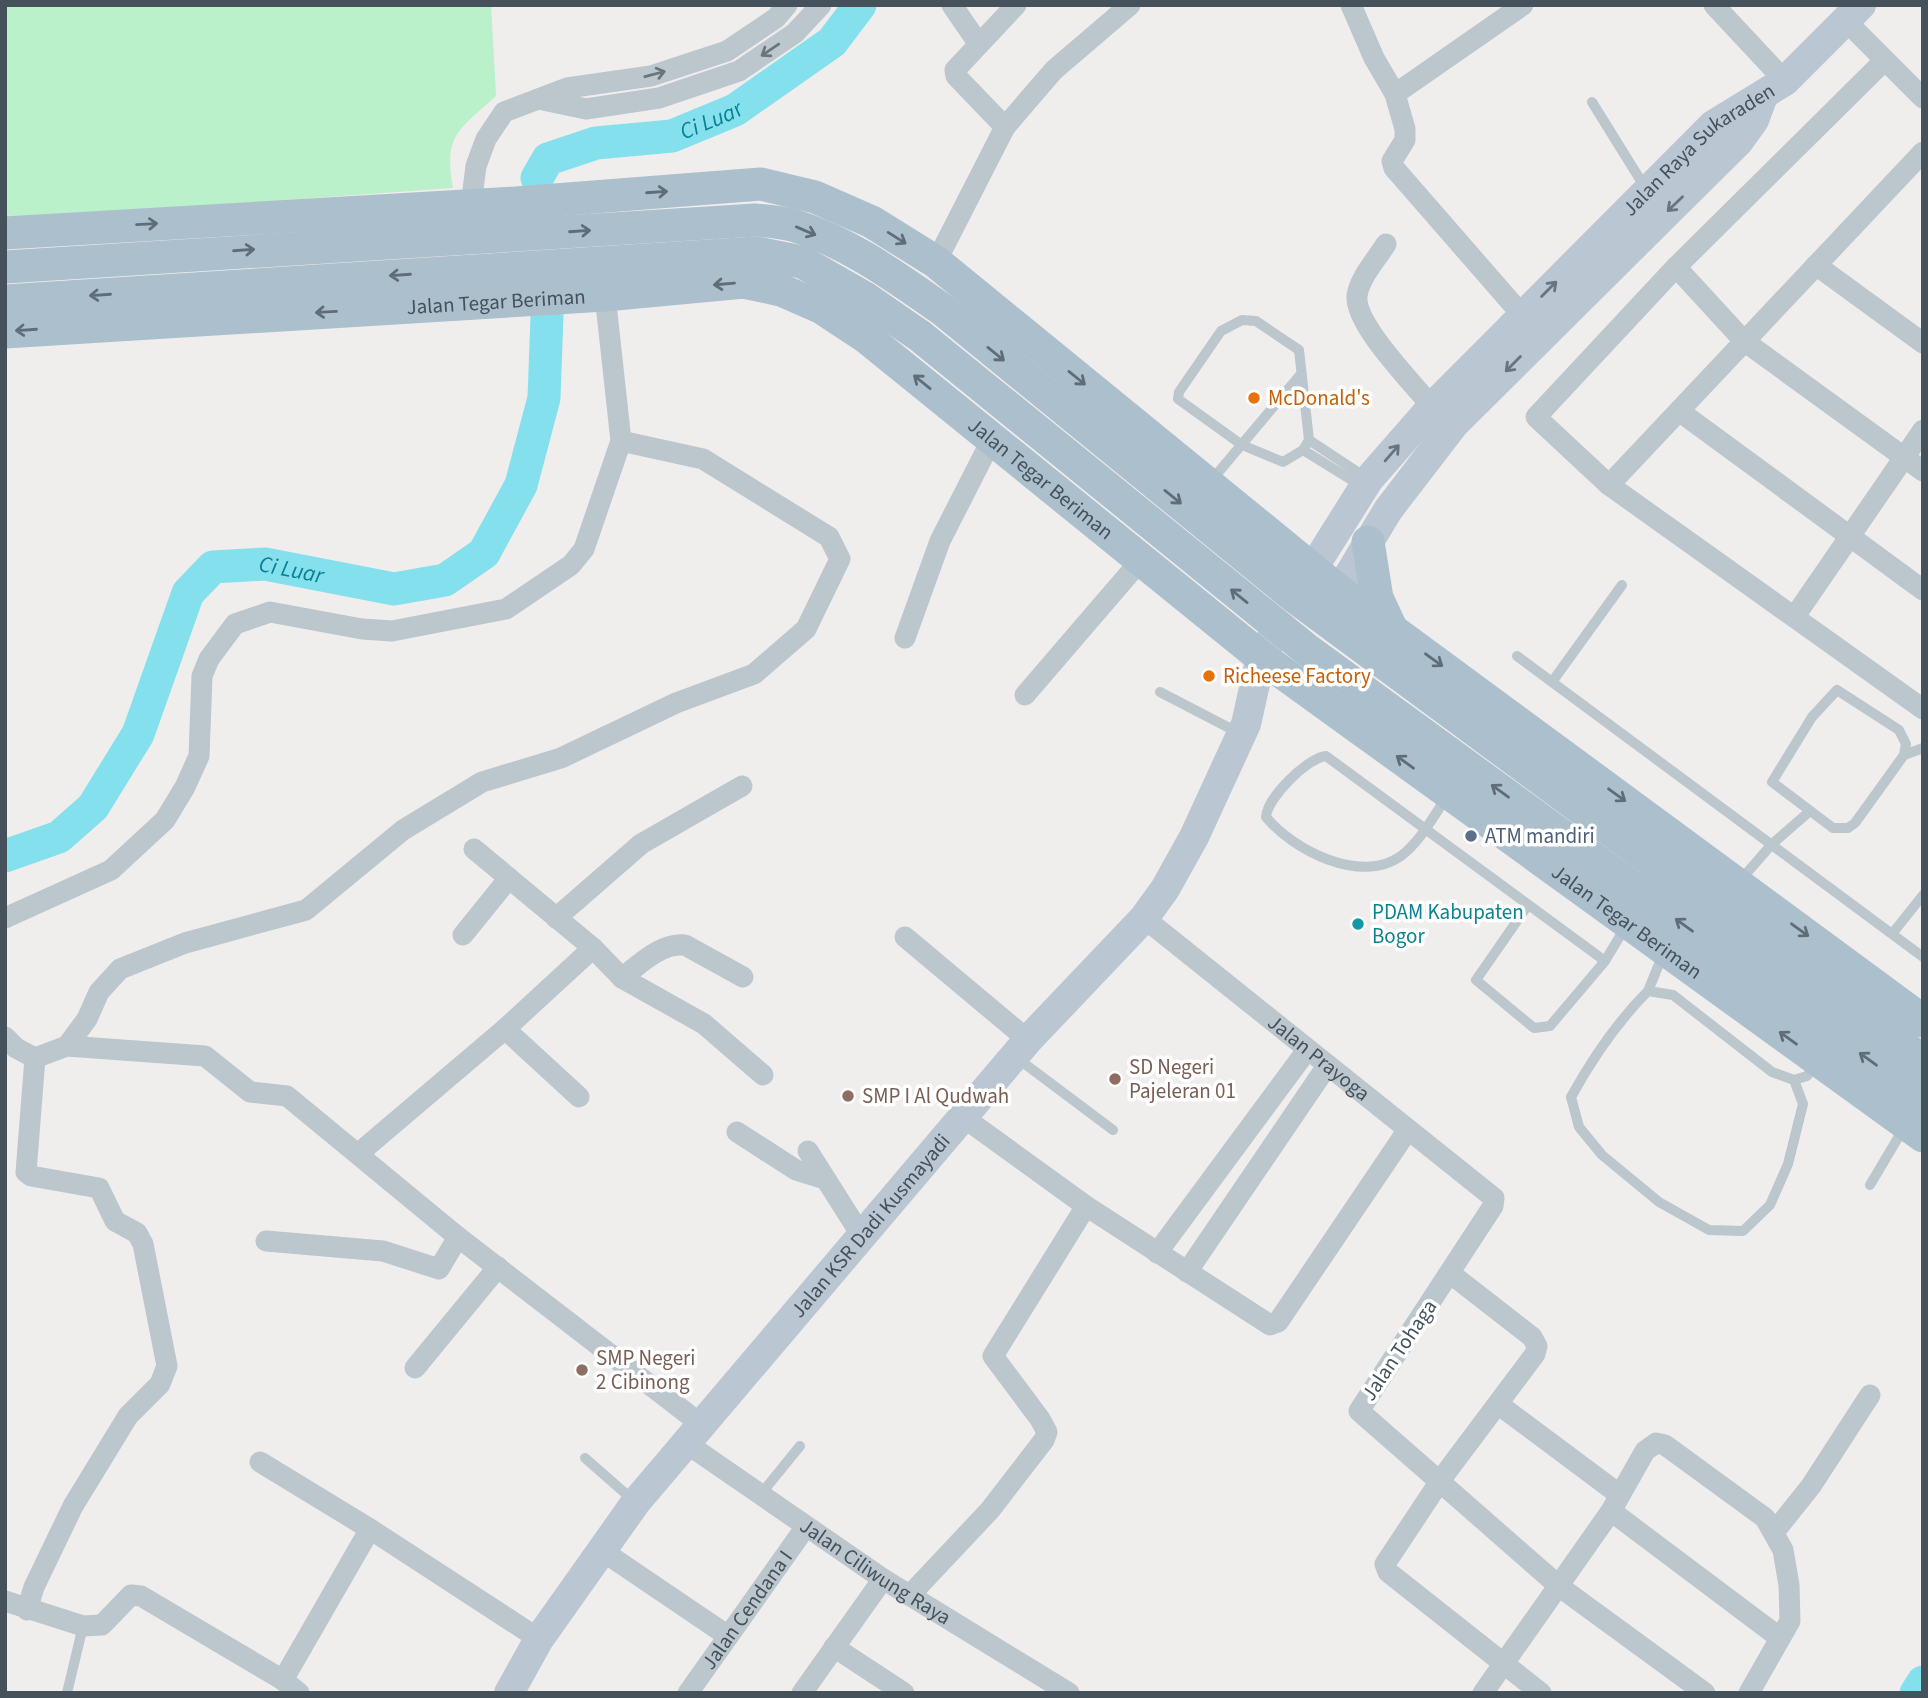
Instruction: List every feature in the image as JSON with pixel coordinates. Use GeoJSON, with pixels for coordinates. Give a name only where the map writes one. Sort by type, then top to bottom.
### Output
{"type":"FeatureCollection","features":[{"type":"Feature","properties":{"kind":"main road"},"geometry":{"type":"LineString","coordinates":[[1774,88],[1854,13]]}},
{"type":"Feature","properties":{"kind":"main road","name":"Jalan Raya Sukaraden"},"geometry":{"type":"LineString","coordinates":[[1303,583],[1366,483],[1432,407],[1713,125],[1774,88]]}},
{"type":"Feature","properties":{"kind":"main road","name":"Jalan Raya Sukaraden"},"geometry":{"type":"LineString","coordinates":[[1331,605],[1388,510],[1454,424],[1739,141],[1774,88]]}},
{"type":"Feature","properties":{"kind":"main road"},"geometry":{"type":"LineString","coordinates":[[1683,155],[1705,175]]}},
{"type":"Feature","properties":{"kind":"main road"},"geometry":{"type":"LineString","coordinates":[[5,233],[471,205],[761,184],[816,197],[860,217],[936,262],[1207,485],[1303,583]]}},
{"type":"Feature","properties":{"kind":"main road"},"geometry":{"type":"LineString","coordinates":[[5,267],[444,237],[755,220],[793,225],[844,247],[888,272],[943,310],[1303,583],[1923,1061]]}},
{"type":"Feature","properties":{"kind":"main road"},"geometry":{"type":"LineString","coordinates":[[92,261],[108,226]]}},
{"type":"Feature","properties":{"kind":"main road"},"geometry":{"type":"LineString","coordinates":[[444,237],[446,273]]}},
{"type":"Feature","properties":{"kind":"main road","name":"Jalan Tegar Beriman"},"geometry":{"type":"LineString","coordinates":[[5,301],[756,253],[802,262],[865,298],[920,337],[1278,628],[1298,663],[1449,794],[1666,948],[1806,1070],[1917,1120]]}},
{"type":"Feature","properties":{"kind":"main road","name":"Jalan Tegar Beriman"},"geometry":{"type":"LineString","coordinates":[[5,332],[605,295],[744,282],[781,290],[822,308],[866,337],[1261,657],[1298,663],[1917,1120]]}},
{"type":"Feature","properties":{"kind":"main road"},"geometry":{"type":"LineString","coordinates":[[119,324],[151,291]]}},
{"type":"Feature","properties":{"kind":"main road"},"geometry":{"type":"LineString","coordinates":[[1368,542],[1374,586],[1391,628]]}},
{"type":"Feature","properties":{"kind":"main road","name":"Jalan KSR Dadi Kusmayadi"},"geometry":{"type":"LineString","coordinates":[[509,1693],[539,1639],[636,1502],[863,1238],[1021,1048],[1144,918],[1165,889],[1195,837],[1244,729],[1261,657],[1303,583]]}},
{"type":"Feature","properties":{"kind":"main road"},"geometry":{"type":"LineString","coordinates":[[1331,605],[1391,628],[1923,1021]]}},
{"type":"Feature","properties":{"kind":"main road","name":"Jalan KSR Dadi Kusmayadi"},"geometry":{"type":"LineString","coordinates":[[1244,729],[1298,663],[1331,605]]}},
{"type":"Feature","properties":{"kind":"street"},"geometry":{"type":"LineString","coordinates":[[471,205],[476,166],[486,139],[504,112],[543,100],[567,88],[651,76],[727,51],[776,18],[787,5]]}},
{"type":"Feature","properties":{"kind":"street"},"geometry":{"type":"LineString","coordinates":[[543,100],[586,108],[659,99],[739,71],[795,33],[821,5]]}},
{"type":"Feature","properties":{"kind":"street"},"geometry":{"type":"LineString","coordinates":[[952,5],[978,43]]}},
{"type":"Feature","properties":{"kind":"street"},"geometry":{"type":"LineString","coordinates":[[1005,127],[956,76],[957,66],[1016,5]]}},
{"type":"Feature","properties":{"kind":"street"},"geometry":{"type":"LineString","coordinates":[[936,262],[1005,127],[1054,70],[1130,5]]}},
{"type":"Feature","properties":{"kind":"street"},"geometry":{"type":"LineString","coordinates":[[1351,5],[1374,58],[1395,94],[1405,139],[1394,156],[1394,168],[1523,316]]}},
{"type":"Feature","properties":{"kind":"street"},"geometry":{"type":"LineString","coordinates":[[1395,94],[1523,5]]}},
{"type":"Feature","properties":{"kind":"street"},"geometry":{"type":"LineString","coordinates":[[1714,5],[1774,88]]}},
{"type":"Feature","properties":{"kind":"street"},"geometry":{"type":"LineString","coordinates":[[1854,13],[1884,61],[1923,98]]}},
{"type":"Feature","properties":{"kind":"street"},"geometry":{"type":"LineString","coordinates":[[1884,61],[1676,267],[1536,417],[1609,485],[1923,709]]}},
{"type":"Feature","properties":{"kind":"street"},"geometry":{"type":"LineString","coordinates":[[1609,485],[1923,152]]}},
{"type":"Feature","properties":{"kind":"street"},"geometry":{"type":"LineString","coordinates":[[1386,244],[1359,287],[1357,306],[1365,323],[1432,407]]}},
{"type":"Feature","properties":{"kind":"street"},"geometry":{"type":"LineString","coordinates":[[1816,265],[1923,343]]}},
{"type":"Feature","properties":{"kind":"street"},"geometry":{"type":"LineString","coordinates":[[1676,267],[1744,341],[1923,471]]}},
{"type":"Feature","properties":{"kind":"street"},"geometry":{"type":"LineString","coordinates":[[5,918],[111,870],[165,820],[185,788],[199,757],[202,676],[209,659],[235,624],[270,612],[362,629],[392,631],[506,609],[571,565],[584,549],[621,441],[605,295]]}},
{"type":"Feature","properties":{"kind":"street"},"geometry":{"type":"LineString","coordinates":[[1679,411],[1923,590]]}},
{"type":"Feature","properties":{"kind":"street"},"geometry":{"type":"LineString","coordinates":[[1795,616],[1923,430]]}},
{"type":"Feature","properties":{"kind":"street"},"geometry":{"type":"LineString","coordinates":[[905,638],[940,541],[992,439]]}},
{"type":"Feature","properties":{"kind":"street"},"geometry":{"type":"LineString","coordinates":[[5,1037],[16,1048],[35,1058],[67,1046],[87,1019],[99,992],[120,969],[185,943],[306,909],[403,830],[445,802],[482,782],[561,758],[676,703],[754,674],[806,629],[840,559],[828,537],[703,459],[621,441]]}},
{"type":"Feature","properties":{"kind":"street"},"geometry":{"type":"LineString","coordinates":[[1025,695],[1142,561]]}},
{"type":"Feature","properties":{"kind":"street"},"geometry":{"type":"LineString","coordinates":[[556,918],[641,844],[742,786]]}},
{"type":"Feature","properties":{"kind":"street"},"geometry":{"type":"LineString","coordinates":[[474,849],[593,948],[622,978],[704,1024],[762,1075]]}},
{"type":"Feature","properties":{"kind":"street"},"geometry":{"type":"LineString","coordinates":[[463,934],[509,878]]}},
{"type":"Feature","properties":{"kind":"street","name":"Jalan Prayoga"},"geometry":{"type":"LineString","coordinates":[[1144,918],[1494,1198]]}},
{"type":"Feature","properties":{"kind":"street"},"geometry":{"type":"LineString","coordinates":[[905,937],[1021,1048]]}},
{"type":"Feature","properties":{"kind":"street"},"geometry":{"type":"LineString","coordinates":[[622,978],[650,956],[677,944],[685,945],[743,977]]}},
{"type":"Feature","properties":{"kind":"street"},"geometry":{"type":"LineString","coordinates":[[359,1153],[505,1029],[593,948]]}},
{"type":"Feature","properties":{"kind":"street"},"geometry":{"type":"LineString","coordinates":[[505,1029],[579,1097]]}},
{"type":"Feature","properties":{"kind":"street","name":"Jalan Ciliwung Raya"},"geometry":{"type":"LineString","coordinates":[[67,1046],[205,1056],[250,1091],[287,1096],[498,1267],[694,1434],[759,1496],[883,1579],[1069,1693]]}},
{"type":"Feature","properties":{"kind":"street"},"geometry":{"type":"LineString","coordinates":[[1157,1253],[1307,1050]]}},
{"type":"Feature","properties":{"kind":"street"},"geometry":{"type":"LineString","coordinates":[[27,1610],[34,1587],[73,1506],[128,1416],[160,1384],[167,1366],[144,1244],[137,1233],[115,1221],[99,1188],[31,1176],[26,1172],[35,1058]]}},
{"type":"Feature","properties":{"kind":"street"},"geometry":{"type":"LineString","coordinates":[[1186,1272],[1327,1066]]}},
{"type":"Feature","properties":{"kind":"street"},"geometry":{"type":"LineString","coordinates":[[963,1117],[1086,1206],[1263,1322],[1275,1325],[1408,1131]]}},
{"type":"Feature","properties":{"kind":"street"},"geometry":{"type":"LineString","coordinates":[[737,1132],[796,1170],[825,1179]]}},
{"type":"Feature","properties":{"kind":"street"},"geometry":{"type":"LineString","coordinates":[[808,1150],[863,1238]]}},
{"type":"Feature","properties":{"kind":"street","name":"Jalan Tohaga"},"geometry":{"type":"LineString","coordinates":[[1438,1483],[1359,1410],[1451,1274],[1493,1206],[1494,1198]]}},
{"type":"Feature","properties":{"kind":"street"},"geometry":{"type":"LineString","coordinates":[[911,1594],[990,1510],[1044,1440],[1046,1432],[1040,1419],[993,1356],[994,1349],[1086,1206]]}},
{"type":"Feature","properties":{"kind":"street"},"geometry":{"type":"LineString","coordinates":[[265,1241],[383,1251],[439,1269],[458,1237]]}},
{"type":"Feature","properties":{"kind":"street"},"geometry":{"type":"LineString","coordinates":[[415,1368],[498,1267]]}},
{"type":"Feature","properties":{"kind":"street"},"geometry":{"type":"LineString","coordinates":[[1451,1274],[1532,1337],[1537,1346],[1535,1353],[1438,1483],[1385,1564],[1388,1572],[1541,1693]]}},
{"type":"Feature","properties":{"kind":"street"},"geometry":{"type":"LineString","coordinates":[[1775,1531],[1811,1486],[1870,1395]]}},
{"type":"Feature","properties":{"kind":"street"},"geometry":{"type":"LineString","coordinates":[[1498,1404],[1780,1638]]}},
{"type":"Feature","properties":{"kind":"street"},"geometry":{"type":"LineString","coordinates":[[1483,1693],[1560,1587],[1616,1503],[1645,1451],[1656,1443],[1665,1446],[1765,1518],[1775,1531],[1783,1550],[1789,1585],[1790,1621],[1749,1693]]}},
{"type":"Feature","properties":{"kind":"street"},"geometry":{"type":"LineString","coordinates":[[260,1462],[370,1529],[539,1639]]}},
{"type":"Feature","properties":{"kind":"street"},"geometry":{"type":"LineString","coordinates":[[1438,1483],[1560,1587],[1705,1693]]}},
{"type":"Feature","properties":{"kind":"street","name":"Jalan Cendana I"},"geometry":{"type":"LineString","coordinates":[[688,1693],[805,1528]]}},
{"type":"Feature","properties":{"kind":"street"},"geometry":{"type":"LineString","coordinates":[[5,1601],[83,1626],[102,1625],[131,1595],[141,1596],[291,1686],[370,1529]]}},
{"type":"Feature","properties":{"kind":"street"},"geometry":{"type":"LineString","coordinates":[[601,1550],[729,1636]]}},
{"type":"Feature","properties":{"kind":"street"},"geometry":{"type":"LineString","coordinates":[[802,1693],[883,1579]]}},
{"type":"Feature","properties":{"kind":"street"},"geometry":{"type":"LineString","coordinates":[[834,1647],[904,1693]]}},
{"type":"Feature","properties":{"kind":"lane"},"geometry":{"type":"LineString","coordinates":[[1592,102],[1647,191]]}},
{"type":"Feature","properties":{"kind":"lane"},"geometry":{"type":"LineString","coordinates":[[1242,320],[1256,321],[1299,351],[1306,445],[1283,462],[1242,445],[1178,399],[1179,392],[1221,331],[1242,320]]}},
{"type":"Feature","properties":{"kind":"lane"},"geometry":{"type":"LineString","coordinates":[[1207,485],[1301,374]]}},
{"type":"Feature","properties":{"kind":"lane"},"geometry":{"type":"LineString","coordinates":[[1306,445],[1366,483]]}},
{"type":"Feature","properties":{"kind":"lane"},"geometry":{"type":"LineString","coordinates":[[1552,682],[1622,585]]}},
{"type":"Feature","properties":{"kind":"lane"},"geometry":{"type":"LineString","coordinates":[[1517,656],[1923,957]]}},
{"type":"Feature","properties":{"kind":"lane"},"geometry":{"type":"LineString","coordinates":[[1837,690],[1899,730],[1906,744],[1903,755],[1855,823],[1848,828],[1833,828],[1810,811],[1774,786],[1773,779],[1812,717],[1837,690]]}},
{"type":"Feature","properties":{"kind":"lane"},"geometry":{"type":"LineString","coordinates":[[1160,692],[1244,729]]}},
{"type":"Feature","properties":{"kind":"lane"},"geometry":{"type":"LineString","coordinates":[[1903,755],[1923,748]]}},
{"type":"Feature","properties":{"kind":"lane"},"geometry":{"type":"LineString","coordinates":[[1449,794],[1424,830],[1400,857],[1375,867],[1345,866],[1296,841],[1270,822],[1266,812],[1303,767],[1311,760],[1326,756],[1424,830],[1605,961]]}},
{"type":"Feature","properties":{"kind":"lane"},"geometry":{"type":"LineString","coordinates":[[1738,884],[1772,844],[1810,811]]}},
{"type":"Feature","properties":{"kind":"lane"},"geometry":{"type":"LineString","coordinates":[[1892,934],[1923,895]]}},
{"type":"Feature","properties":{"kind":"lane"},"geometry":{"type":"LineString","coordinates":[[1528,905],[1476,980],[1534,1028],[1550,1026],[1605,961],[1629,922]]}},
{"type":"Feature","properties":{"kind":"lane"},"geometry":{"type":"LineString","coordinates":[[1648,991],[1673,995],[1772,1072],[1806,1070],[1803,1104],[1788,1164],[1770,1205],[1744,1231],[1709,1230],[1659,1202],[1602,1155],[1578,1127],[1571,1097],[1590,1063],[1630,1009],[1648,991],[1666,948]]}},
{"type":"Feature","properties":{"kind":"lane"},"geometry":{"type":"LineString","coordinates":[[1021,1048],[1113,1130]]}},
{"type":"Feature","properties":{"kind":"lane"},"geometry":{"type":"LineString","coordinates":[[1870,1185],[1917,1120]]}},
{"type":"Feature","properties":{"kind":"lane"},"geometry":{"type":"LineString","coordinates":[[759,1496],[800,1446]]}},
{"type":"Feature","properties":{"kind":"lane"},"geometry":{"type":"LineString","coordinates":[[585,1458],[636,1502]]}},
{"type":"Feature","properties":{"kind":"lane"},"geometry":{"type":"LineString","coordinates":[[67,1693],[83,1626]]}},
{"type":"Feature","properties":{"kind":"green space"},"geometry":{"type":"Polygon","coordinates":[[[5,5],[491,5],[496,96],[457,134],[450,155],[453,188],[5,220],[5,5]]]}},
{"type":"Feature","properties":{"kind":"waterway","name":"Ci Luar"},"geometry":{"type":"LineString","coordinates":[[537,178],[548,159],[596,143],[672,136],[735,110],[832,42],[860,5]]}},
{"type":"Feature","properties":{"kind":"waterway","name":"Ci Luar"},"geometry":{"type":"LineString","coordinates":[[5,856],[59,837],[93,807],[138,734],[188,593],[213,567],[265,564],[394,589],[445,580],[484,553],[521,485],[544,398],[547,316]]}},
{"type":"Feature","properties":{"kind":"waterway"},"geometry":{"type":"LineString","coordinates":[[1916,1693],[1923,1682]]}},
{"type":"Feature","properties":{"kind":"place","name":"McDonald's"},"geometry":{"type":"Point","coordinates":[1254,398]}},
{"type":"Feature","properties":{"kind":"place","name":"Richeese Factory"},"geometry":{"type":"Point","coordinates":[1209,676]}},
{"type":"Feature","properties":{"kind":"place","name":"ATM mandiri"},"geometry":{"type":"Point","coordinates":[1471,836]}},
{"type":"Feature","properties":{"kind":"place","name":"PDAM Kabupaten Bogor"},"geometry":{"type":"Point","coordinates":[1358,924]}},
{"type":"Feature","properties":{"kind":"place","name":"SD Negeri Pajeleran 01"},"geometry":{"type":"Point","coordinates":[1115,1079]}},
{"type":"Feature","properties":{"kind":"place","name":"SMP I Al Qudwah"},"geometry":{"type":"Point","coordinates":[848,1096]}},
{"type":"Feature","properties":{"kind":"place","name":"SMP Negeri 2 Cibinong"},"geometry":{"type":"Point","coordinates":[582,1370]}}]}
